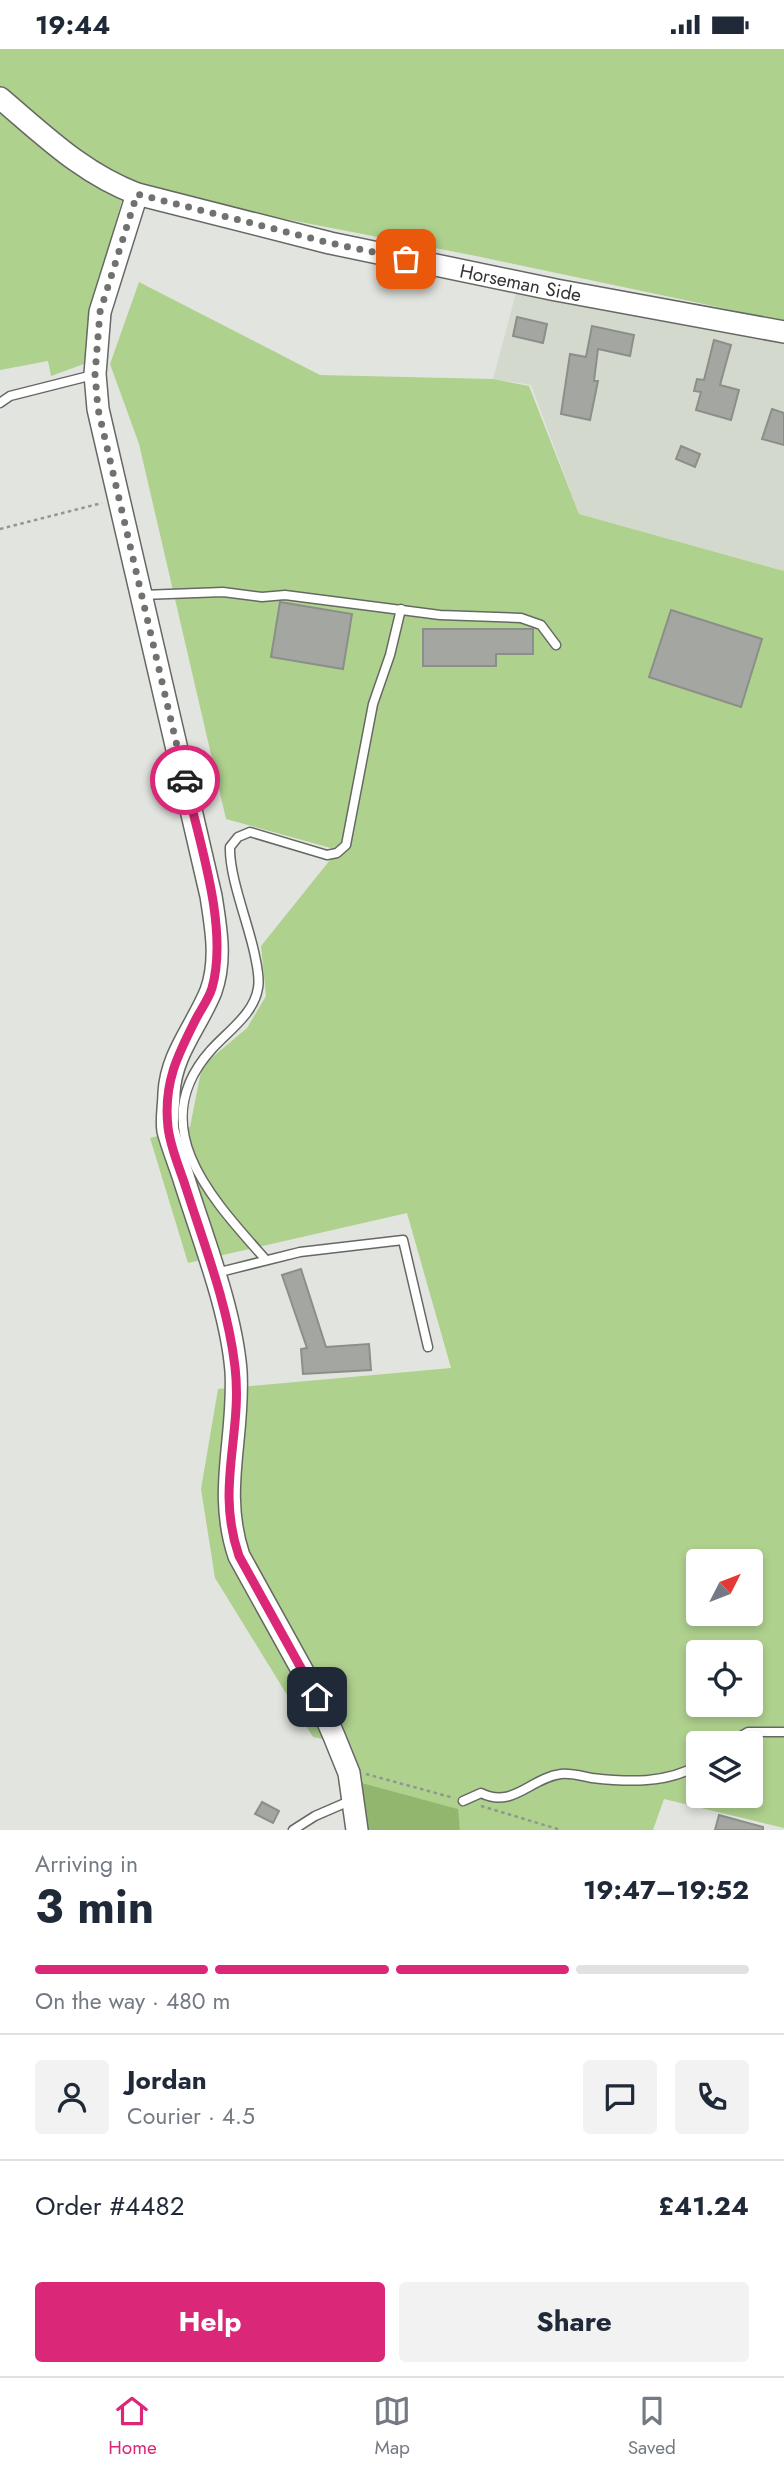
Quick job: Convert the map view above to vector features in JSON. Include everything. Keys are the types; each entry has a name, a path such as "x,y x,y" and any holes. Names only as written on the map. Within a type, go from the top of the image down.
{"street":[{"name":"Horseman Side","path":"0,98 82,167 137,194 330,243 556,291 784,332"},
{"path":"137,194 100,312 95,374 98,409 211,896 218,944 211,991 170,1076 168,1128 230,1331 236,1369 237,1397 228,1481 232,1536 239,1556 317,1697 334,1735 349,1773 357,1830"}],"lane":[{"path":"0,403 10,396 95,374"},
{"path":"142,595 285,595 440,615 510,617 541,625 556,645"},
{"path":"266,1260 219,1206 204,1184 187,1145 182,1116 182,1103 191,1076 247,1013 258,989 256,960 230,847 238,837 250,832 327,855 337,853 346,845 373,704 390,655 401,609"},
{"path":"213,1274 300,1252 403,1240 428,1347"},
{"path":"763,1732 784,1732"},
{"path":"463,1801 481,1793 492,1799 503,1799 547,1777 560,1774 575,1773 589,1777 646,1781 686,1770"},
{"path":"293,1830 315,1816 352,1803"}],"path":[{"path":"0,529 119,498"}],"shaded area":[{"path":"517,289 784,330 784,571 579,514 531,385 493,379"}],"green space":[{"path":"0,49 784,49 784,321 476,256 135,190 0,93"},
{"path":"0,107 124,192 94,302 84,364 51,376 48,361 0,370"},
{"path":"139,282 320,375 493,379 529,386 579,514 784,571 784,1828 701,1808 763,1808 763,1731 686,1731 686,1804 664,1799 653,1830 460,1830 457,1809 355,1781 349,1744 313,1737 215,1578 201,1489 218,1389 451,1368 407,1213 188,1263 150,1138 190,1127 202,1066 247,1028 266,996 261,946 338,850 226,819 139,444 110,364"},
{"path":"355,1781 458,1809 460,1830 364,1830"}],"building":[{"path":"517,317 547,324 543,343 513,336"},
{"path":"592,326 634,335 630,356 598,349 594,381 598,381 590,420 561,414 570,354 586,357"},
{"path":"714,340 731,345 720,385 739,390 731,420 696,410 701,392 694,391 697,379 704,380"},
{"path":"772,409 784,413 784,445 762,439"},
{"path":"681,446 700,454 695,467 676,459"},
{"path":"280,602 352,614 343,669 271,657"},
{"path":"671,610 762,639 741,707 649,677"},
{"path":"423,629 533,629 533,654 496,654 496,666 423,666"},
{"path":"301,1269 326,1347 369,1344 371,1370 303,1374 301,1349 307,1348 282,1275"},
{"path":"262,1802 279,1811 273,1823 255,1814"},
{"path":"719,1815 763,1827 763,1830 715,1830"}],"way so far":[{"path":"185,780 98,409 95,374 100,312 137,194 330,243 406,259"}],"route":[{"path":"185,780 211,896 218,944 211,991 170,1076 168,1128 230,1331 236,1369 237,1397 228,1481 232,1536 239,1556 317,1697"}]}
